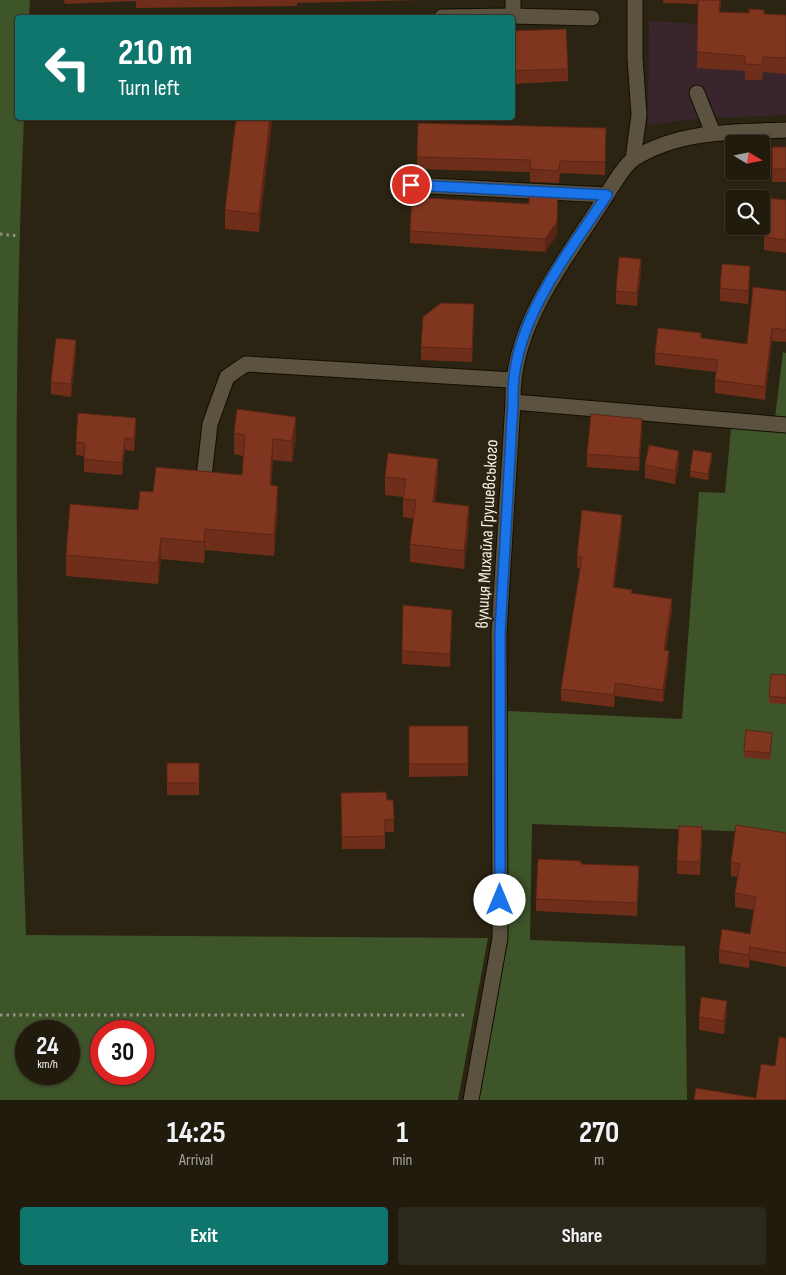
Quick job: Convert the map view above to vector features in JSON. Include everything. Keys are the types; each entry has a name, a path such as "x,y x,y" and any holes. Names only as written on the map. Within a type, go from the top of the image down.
{"street":[{"path":"513,0 513,15"},
{"path":"633,159 639,115 635,58 635,0"},
{"path":"515,16 592,18"},
{"path":"697,93 713,133"},
{"name":"вулиця Михайла Грушевського","path":"471,1100 500,938 500,632 513,402 512,380 522,340 538,304 607,195 633,159 662,145 713,133 786,130"},
{"path":"411,185 607,195"},
{"path":"204,477 210,424 227,377 246,364 512,380"},
{"path":"513,402 786,425"}],"path":[{"path":"0,234 19,236"},
{"path":"0,1015 486,1015"}],"shaded area":[{"path":"649,21 786,29 786,115 696,119 648,125"}],"green space":[{"path":"0,0 30,0 29,15 15,15 15,120 24,120 18,322 17,526 20,731 26,935 488,938 458,1100 0,1100"},
{"path":"783,352 786,353 786,419 775,418"},
{"path":"731,428 786,432 786,833 532,824 530,940 685,946 687,1100 479,1100 507,945 506,711 682,719 699,492 725,493"}],"building":[{"path":"698,0 720,0 719,12 749,13 749,9 764,10 764,14 786,15 786,58 763,57 762,65 745,64 745,56 697,52"},
{"path":"566,29 568,69 515,71 515,31"},
{"path":"236,120 270,120 259,214 225,210"},
{"path":"418,123 606,128 605,162 560,161 559,171 530,169 531,160 417,157"},
{"path":"772,147 786,147 786,169 772,169"},
{"path":"529,188 558,189 557,222 545,239 410,231 412,197 529,204"},
{"path":"770,198 786,200 786,240 764,237 764,235 770,235"},
{"path":"619,257 641,259 637,293 616,291"},
{"path":"722,264 750,266 748,291 720,288"},
{"path":"753,287 786,291 786,330 772,328 765,387 715,380 718,360 655,353 658,328 701,333 701,338 747,344"},
{"path":"441,303 474,304 472,349 421,347 423,317"},
{"path":"56,338 76,340 71,384 51,382"},
{"path":"237,409 296,417 292,441 273,439 270,485 278,486 274,535 205,529 204,542 161,538 158,563 66,555 70,504 138,510 140,491 153,492 156,467 242,475 245,435 234,433"},
{"path":"78,413 136,418 134,439 125,438 122,463 84,459 85,443 76,442"},
{"path":"591,414 642,419 639,458 587,454"},
{"path":"649,445 679,451 675,471 645,465"},
{"path":"693,450 712,453 708,474 690,471"},
{"path":"388,453 438,459 433,502 469,506 464,551 410,544 416,500 403,499 406,479 385,477"},
{"path":"582,510 622,515 613,587 632,590 631,593 672,599 664,650 669,651 663,690 615,683 614,695 561,689 582,557 577,556"},
{"path":"403,605 452,610 450,654 402,651"},
{"path":"771,674 786,675 786,698 769,696"},
{"path":"409,726 468,726 468,764 409,764"},
{"path":"746,730 772,733 770,753 744,751"},
{"path":"167,763 199,763 199,783 167,783"},
{"path":"386,792 387,800 393,800 394,819 385,820 385,836 342,837 341,793"},
{"path":"736,825 786,833 786,953 750,947 749,955 719,950 722,929 750,934 756,897 735,893 740,864 731,862"},
{"path":"679,826 702,827 700,862 677,861"},
{"path":"538,859 581,861 581,864 639,866 637,903 536,899"},
{"path":"701,997 727,1001 724,1021 699,1017"},
{"path":"779,1037 786,1038 786,1100 694,1100 696,1088 756,1098 761,1064 775,1066"}],"route":[{"path":"411,185 607,195 538,304 522,340 512,380 513,402 500,632 500,900"}]}
